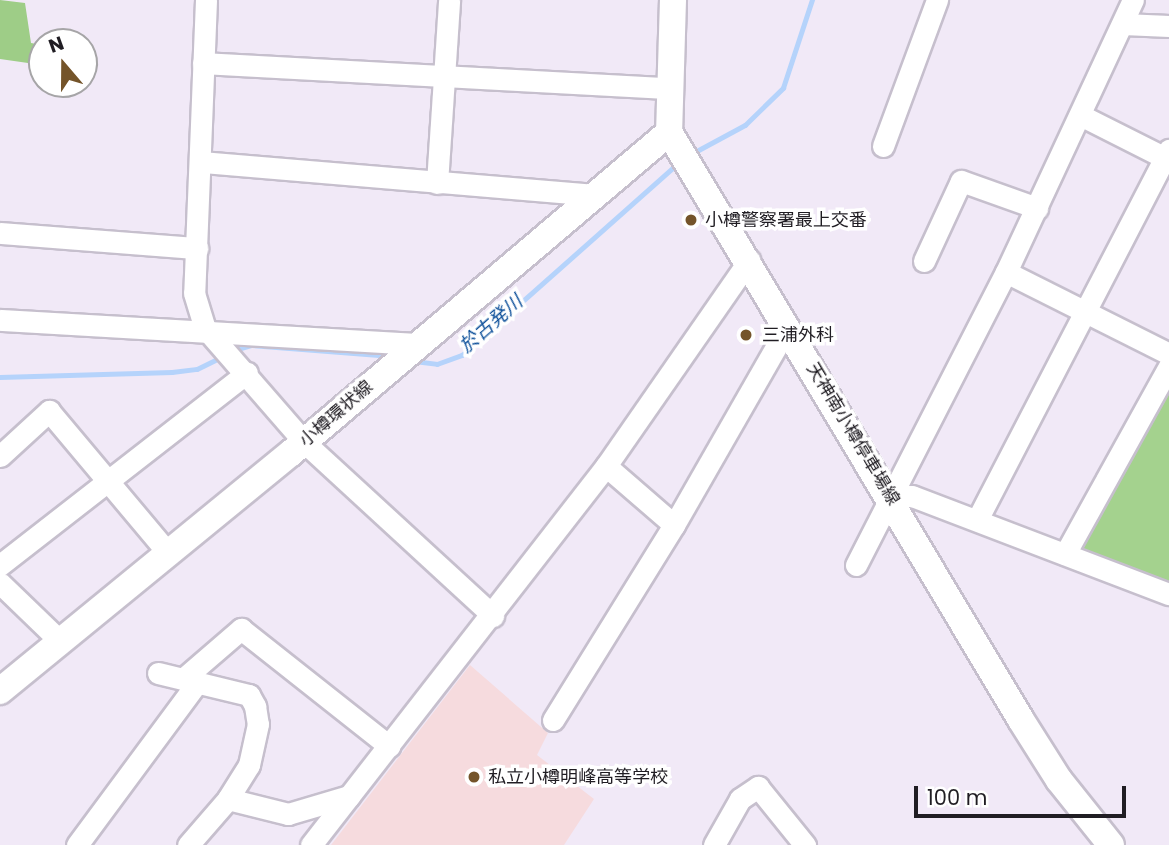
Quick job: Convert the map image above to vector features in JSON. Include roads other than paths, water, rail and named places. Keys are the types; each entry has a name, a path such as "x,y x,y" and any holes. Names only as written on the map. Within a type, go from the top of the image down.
{"main road":[{"path":"673,0 670,88 674,139"},
{"name":"天神南小樽停車場線","path":"674,139 1059,780 1111,845"},
{"name":"小樽環状線","path":"0,691 304,442 597,195 674,139"}],"street":[{"path":"206,0 202,162 194,293 211,334 304,442 493,616"},
{"path":"437,183 449,0"},
{"path":"883,146 937,0"},
{"path":"856,565 1006,272 1082,116 1133,0"},
{"path":"1123,24 1169,26"},
{"path":"203,64 670,88"},
{"path":"977,520 1083,312 1168,156 1082,116"},
{"path":"202,162 597,195"},
{"path":"924,261 961,181 1037,208"},
{"path":"0,233 197,248"},
{"path":"311,845 493,616 606,466 749,260"},
{"path":"1006,272 1169,354"},
{"path":"0,320 211,334 407,354"},
{"path":"553,720 674,525 788,326"},
{"path":"1065,554 1169,366"},
{"path":"0,565 247,373"},
{"path":"0,456 49,411 168,554"},
{"path":"606,466 674,525"},
{"path":"890,495 912,496 1169,594"},
{"path":"0,583 61,642"},
{"path":"77,845 190,681 241,629 389,746"},
{"path":"158,673 249,695 255,706 258,724 249,765 228,799 188,845"},
{"path":"714,845 740,799 758,787 805,845"},
{"path":"228,799 288,814 349,796"}],"waterway":[{"name":"於古発川","path":"693,153 745,125 783,88 812,0"},
{"name":"於古発川","path":"414,361 437,364 462,355 677,164"},
{"name":"於古発川","path":"234,350 252,345 392,356"},
{"name":"於古発川","path":"0,377 172,372 197,369 220,358"}],"place":[{"name":"小樽警察署最上交番","path":"691,220"},
{"name":"三浦外科","path":"746,335"},
{"name":"私立小樽明峰高等学校","path":"474,777"}]}
